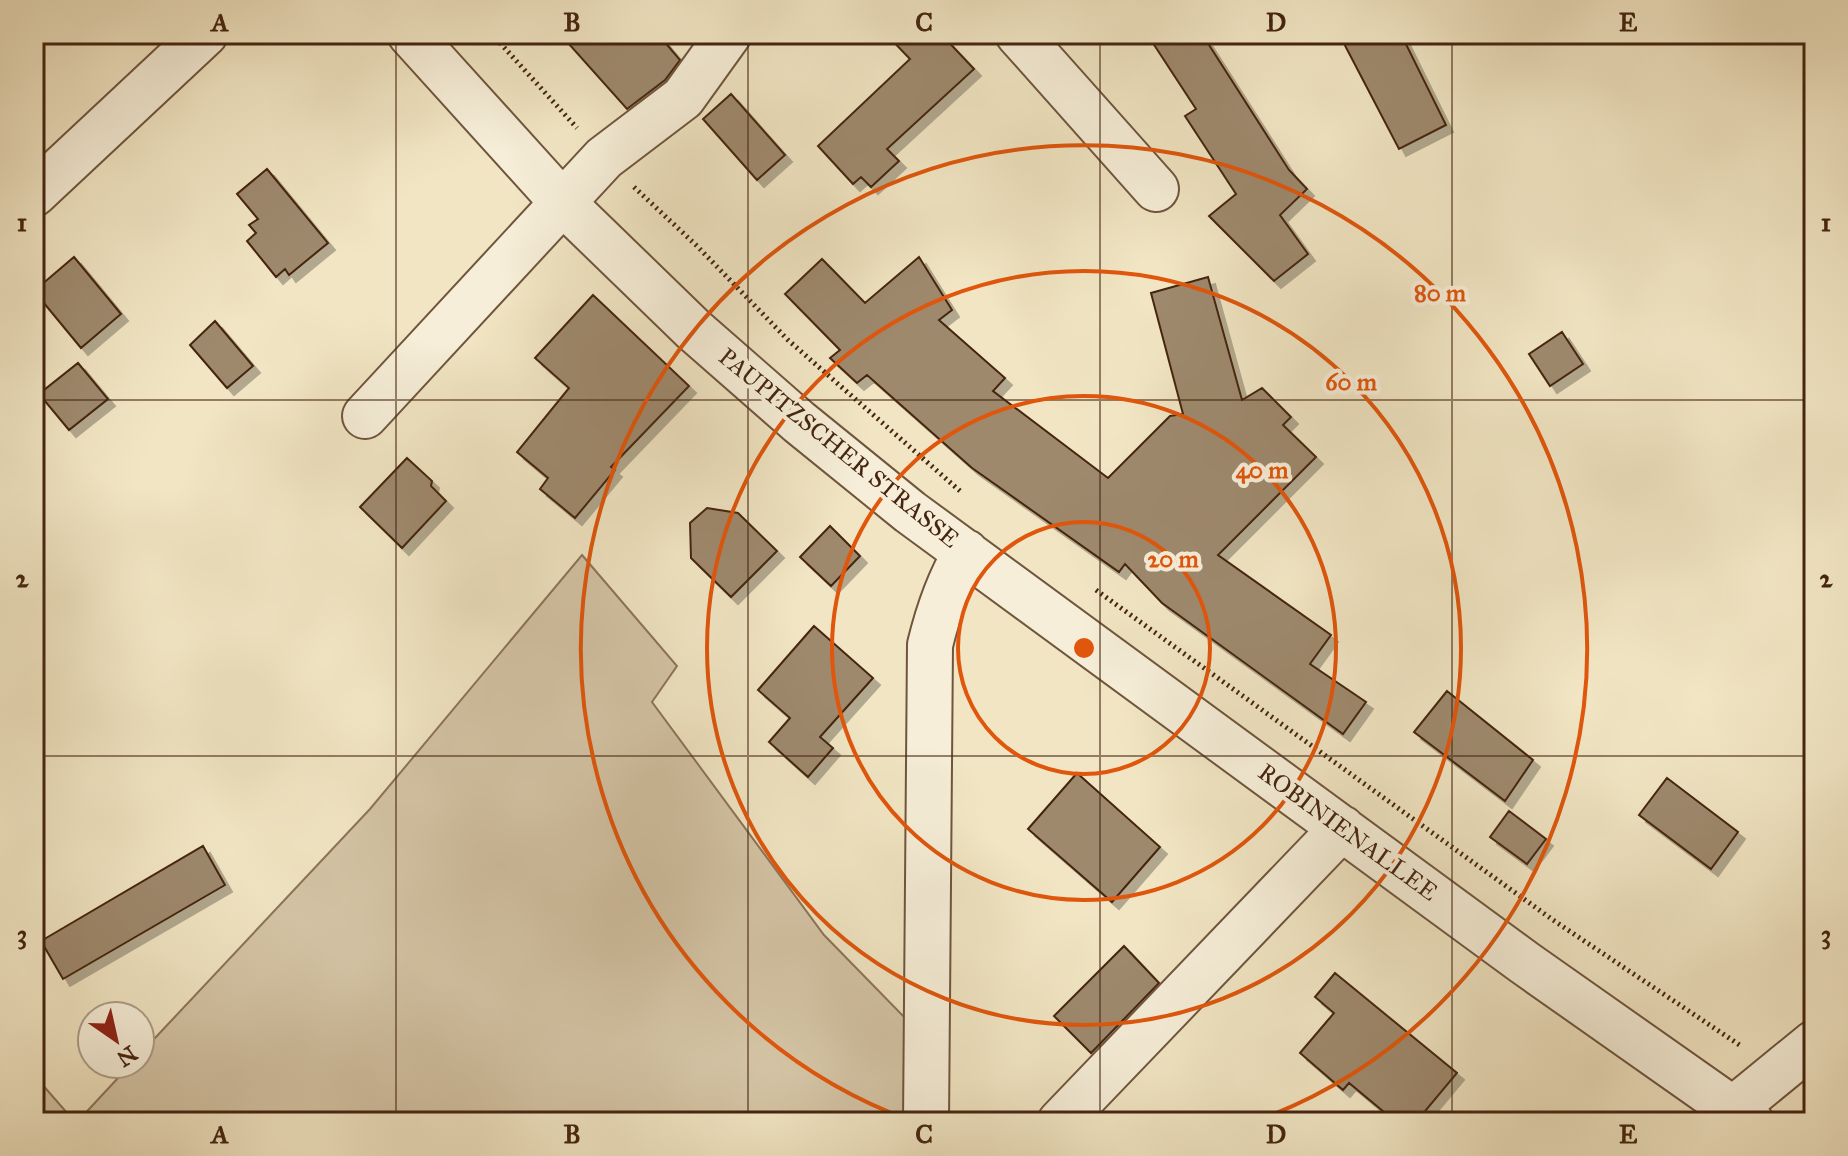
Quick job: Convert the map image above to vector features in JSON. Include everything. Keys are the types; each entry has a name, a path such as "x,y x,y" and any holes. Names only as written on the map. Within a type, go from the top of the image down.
{"street":[{"path":"34,194 205,34"},
{"name":"PAUPITZSCHER STRASSE","path":"410,34 562,202 694,330 799,422 910,512 966,552 953,573 939,607 930,645 926,1122"},
{"path":"365,416 604,158 683,98 729,34"},
{"path":"1018,34 1156,189"},
{"name":"ROBINIENALLEE","path":"966,552 1741,1116 1780,1071 1814,1043"},
{"path":"1060,1122 1342,828"}],"path":[{"path":"492,34 604,158 697,246 788,340 961,491"},
{"path":"1091,587 1553,920 1780,1071"},
{"path":"34,1108 43,1122"}],"shaded area":[{"path":"582,555 677,666 652,702 824,935 908,1021 909,1122 77,1122 116,1080 156,1080 156,1037 370,809"},
{"path":"34,1075 75,1122 34,1122"}],"building":[{"path":"560,34 658,34 680,60 665,80 627,109"},
{"path":"886,34 941,34 974,69 887,149 899,161 871,187 861,177 853,184 818,146 910,59"},
{"path":"1147,34 1202,34 1289,170 1307,189 1280,215 1308,254 1274,281 1209,216 1236,194 1185,116 1196,109"},
{"path":"1339,34 1401,34 1446,125 1399,149"},
{"path":"731,94 785,155 757,180 703,119"},
{"path":"267,169 328,243 289,275 285,269 276,277 247,241 256,233 249,225 258,219 237,194"},
{"path":"74,257 121,314 81,348 34,291"},
{"path":"919,257 952,310 939,320 1005,378 993,391 1108,478 1170,416 1183,414 1151,293 1208,277 1242,400 1262,388 1291,417 1283,425 1316,457 1218,555 1331,635 1310,664 1366,702 1343,734 1162,603 1125,564 1119,572 972,468 867,375 857,383 830,358 840,350 785,294 822,259 865,303"},
{"path":"593,295 689,386 611,467 615,470 575,518 540,489 548,478 517,452 569,388 535,358"},
{"path":"215,321 253,366 227,388 190,345"},
{"path":"1562,332 1583,364 1550,386 1529,354"},
{"path":"78,363 108,399 69,430 39,394"},
{"path":"407,458 432,481 431,486 446,501 402,548 360,507"},
{"path":"707,508 738,513 777,551 731,597 691,558 690,523"},
{"path":"830,526 860,556 831,586 800,557"},
{"path":"814,626 873,678 820,737 833,748 808,777 769,742 790,718 758,690"},
{"path":"1447,691 1533,760 1505,801 1414,732"},
{"path":"1077,773 1160,847 1112,902 1028,829"},
{"path":"1667,778 1738,832 1711,869 1639,815"},
{"path":"1509,811 1546,839 1527,864 1490,837"},
{"path":"203,846 225,885 63,979 41,941"},
{"path":"1124,946 1159,983 1091,1053 1054,1016"},
{"path":"1335,973 1457,1073 1416,1122 1396,1122 1349,1083 1343,1090 1300,1053 1334,1013 1315,997"}]}
